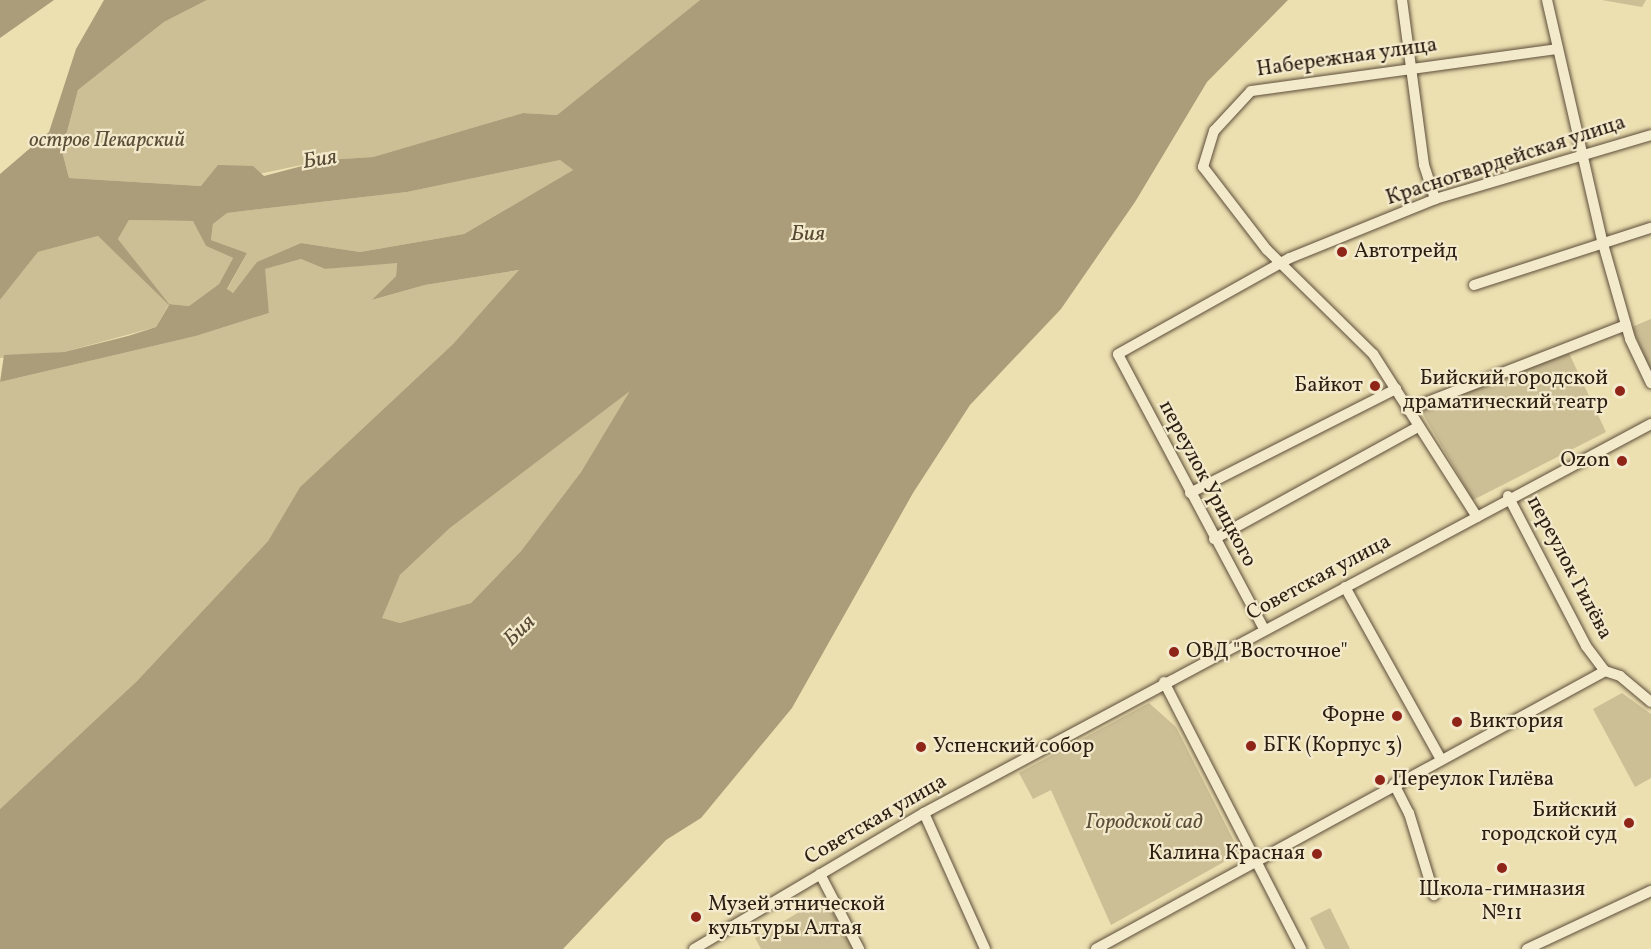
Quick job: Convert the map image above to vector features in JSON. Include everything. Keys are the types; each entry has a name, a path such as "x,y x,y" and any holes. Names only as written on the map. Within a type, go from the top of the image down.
{"street":[{"path":"1402,0 1408,67 1435,199"},
{"path":"1547,0 1603,244 1626,325 1651,383"},
{"name":"Набережная улица","path":"1282,262 1204,173 1214,130 1251,91 1408,67 1557,49"},
{"name":"Красногвардейская улица","path":"1117,356 1282,262 1435,199 1584,157 1651,135"},
{"path":"1474,285 1651,228"},
{"path":"1282,262 1359,336 1396,389 1407,410 1477,517"},
{"path":"1407,410 1626,325"},
{"name":"переулок Урицкого","path":"1117,356 1264,629"},
{"path":"1190,493 1396,389"},
{"name":"Советская улица","path":"694,949 924,813 1164,682 1477,517 1508,496 1651,424"},
{"path":"1214,539 1418,427"},
{"name":"переулок Гилёва","path":"1508,496 1586,646 1605,671 1620,676 1651,702"},
{"path":"1345,587 1440,758"},
{"path":"1096,949 1440,758 1605,671"},
{"path":"1164,682 1300,949"},
{"path":"1394,784 1409,813 1434,895"},
{"path":"924,813 986,949"},
{"path":"820,874 859,949"},
{"path":"1527,949 1651,891"}],"green space":[{"name":"остров Пекарский","path":"207,0 700,0 557,115 523,113 373,157 325,160 202,186 69,178 62,151 78,90 164,22"},
{"path":"1602,0 1646,0 1642,7"},
{"path":"560,160 573,170 464,234 360,252 301,243 258,262 233,293 227,290 247,253 211,240 213,224 226,213 407,192"},
{"path":"129,220 194,221 206,246 233,258 219,284 189,306 169,304 156,327 64,352 0,358 0,300 38,252 98,236 165,300 118,239"},
{"path":"301,259 325,269 397,262 396,276 373,300 425,285 520,270 453,344 300,487 268,541 137,681 0,809 0,382 196,336 269,313 264,269"},
{"path":"1651,319 1651,371 1632,327"},
{"path":"1567,349 1606,432 1473,500 1420,409"},
{"path":"632,389 581,472 521,551 471,603 400,623 381,618 400,575 450,528"},
{"path":"1622,693 1651,714 1651,778 1635,787 1593,709"},
{"name":"Городской сад","path":"1149,703 1176,727 1240,853 1111,925 1051,790 1033,799 1019,773"},
{"path":"818,901 830,907 853,949 761,949 755,938"},
{"path":"1330,908 1350,949 1325,949 1310,918"}],"water":[{"path":"0,0 54,0 0,38"},
{"name":"Бия","path":"104,0 207,0 164,22 78,90 62,151 69,178 201,186 218,165 253,166 264,176 325,160 373,157 523,113 557,115 700,0 1288,0 1207,82 1135,202 1061,309 970,405 913,493 792,708 701,818 666,840 563,949 0,949 0,809 137,681 268,541 300,487 453,344 519,270 425,285 372,300 396,276 397,263 325,269 301,259 265,269 269,313 196,336 0,382 4,355 64,352 128,336 156,327 169,305 98,236 38,252 0,300 0,174 49,132 76,49","holes":["560,160 573,170 464,234 360,252 301,243 257,262 233,293 227,289 247,253 211,240 213,224 227,213 407,192","129,220 193,221 206,246 233,258 219,284 189,306 169,304 118,239","630,391 581,472 521,551 471,603 400,623 382,618 400,575 450,528"]}],"place":[{"name":"Автотрейд","path":"1342,252"},
{"name":"Байкот","path":"1375,386"},
{"name":"Бийский городской драматический театр","path":"1620,391"},
{"name":"Ozon","path":"1622,461"},
{"name":"ОВД \"Восточное\"","path":"1174,652"},
{"name":"Форне","path":"1397,716"},
{"name":"Виктория","path":"1457,722"},
{"name":"БГК (Корпус 3)","path":"1251,746"},
{"name":"Успенский собор","path":"921,747"},
{"name":"Переулок Гилёва","path":"1380,780"},
{"name":"Бийский городской суд","path":"1629,823"},
{"name":"Калина Красная","path":"1317,854"},
{"name":"Школа-гимназия №11","path":"1502,868"},
{"name":"Музей этнической культуры Алтая","path":"696,917"}]}
